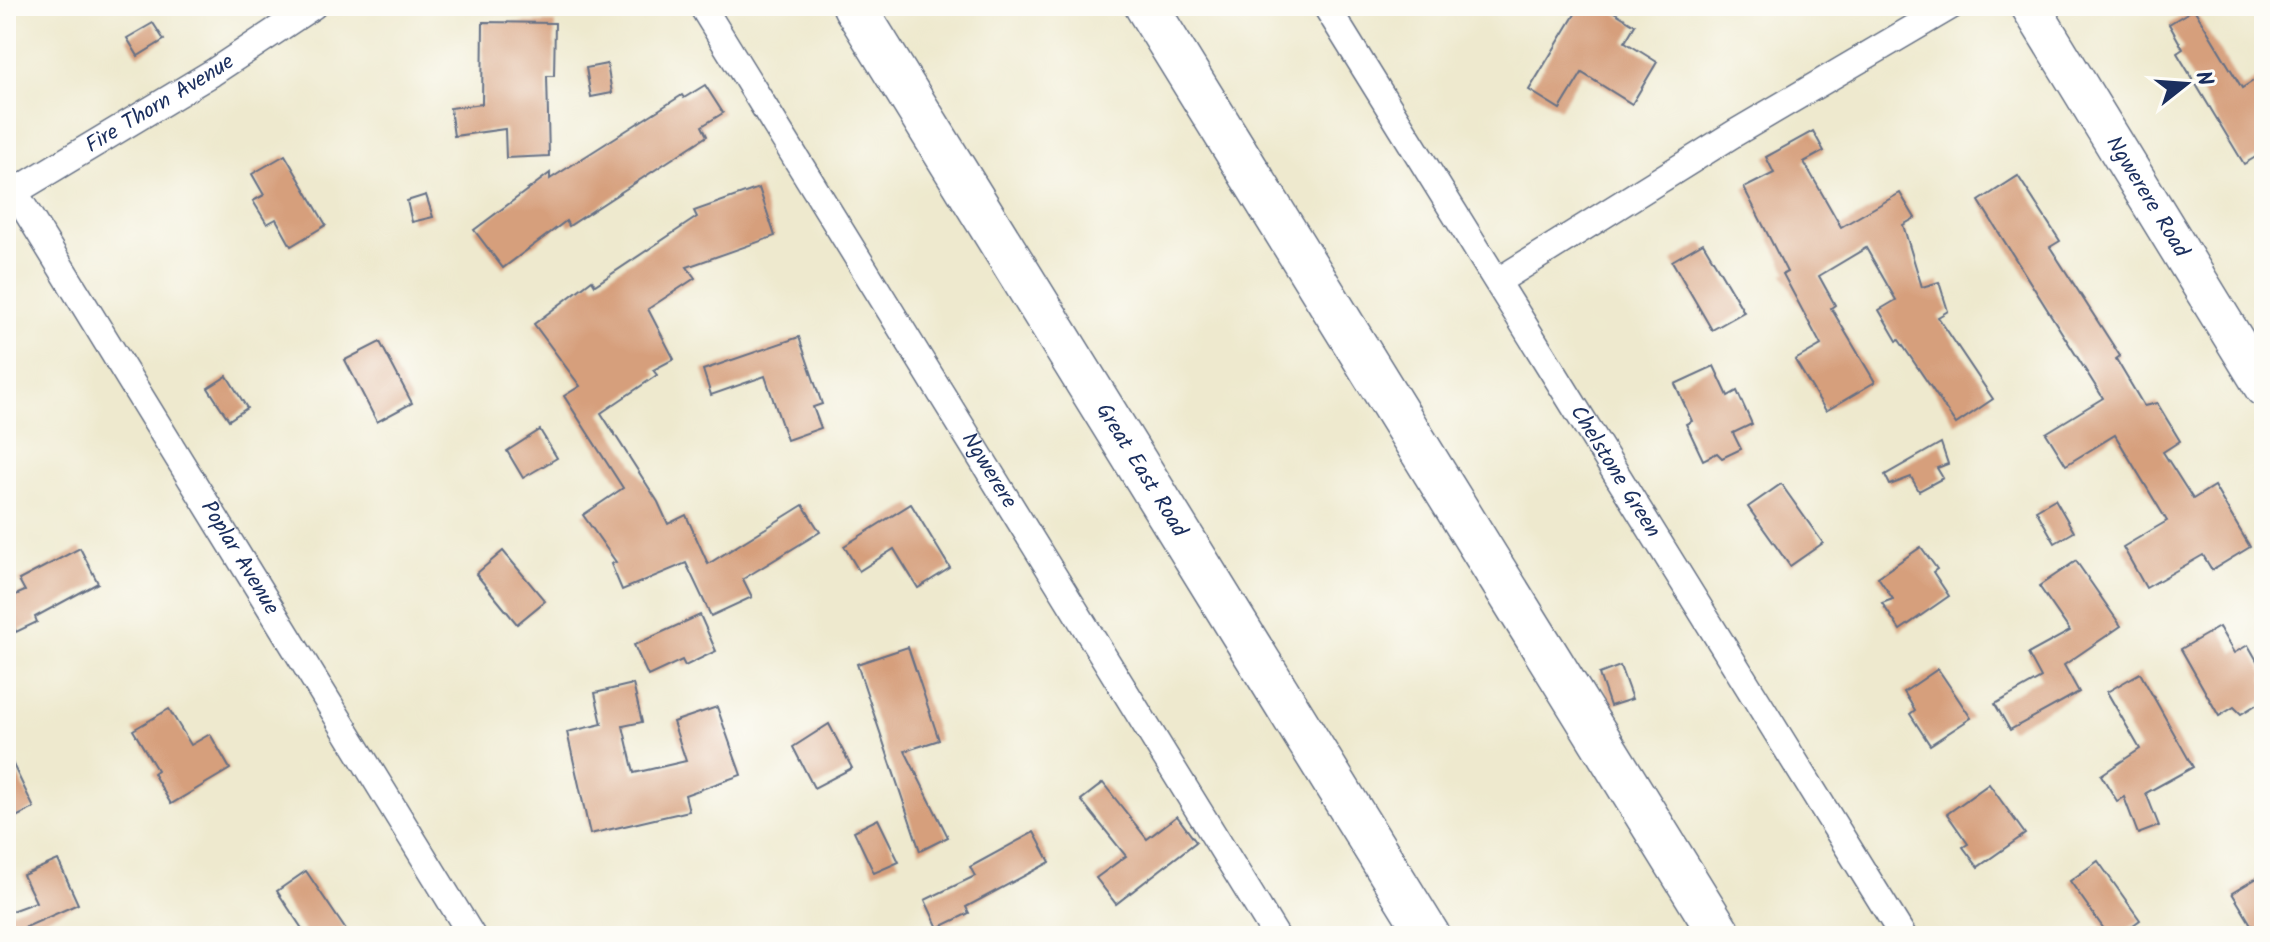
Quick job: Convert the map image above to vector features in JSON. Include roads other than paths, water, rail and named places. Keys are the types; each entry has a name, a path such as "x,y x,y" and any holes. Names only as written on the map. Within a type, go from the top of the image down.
{"main road":[{"name":"Great East Road","path":"854,6 1429,936"},
{"path":"1146,6 1721,936"}],"street":[{"name":"Fire Thorn Avenue","path":"9,189 212,73 313,6"},
{"name":"Ngwerere","path":"702,6 1276,936"},
{"name":"Chelstone Green","path":"1326,6 1903,936"},
{"path":"1498,281 1735,133 1951,6"},
{"name":"Ngwerere Road","path":"2030,6 2264,388"},
{"name":"Poplar Avenue","path":"9,189 472,936"}]}
